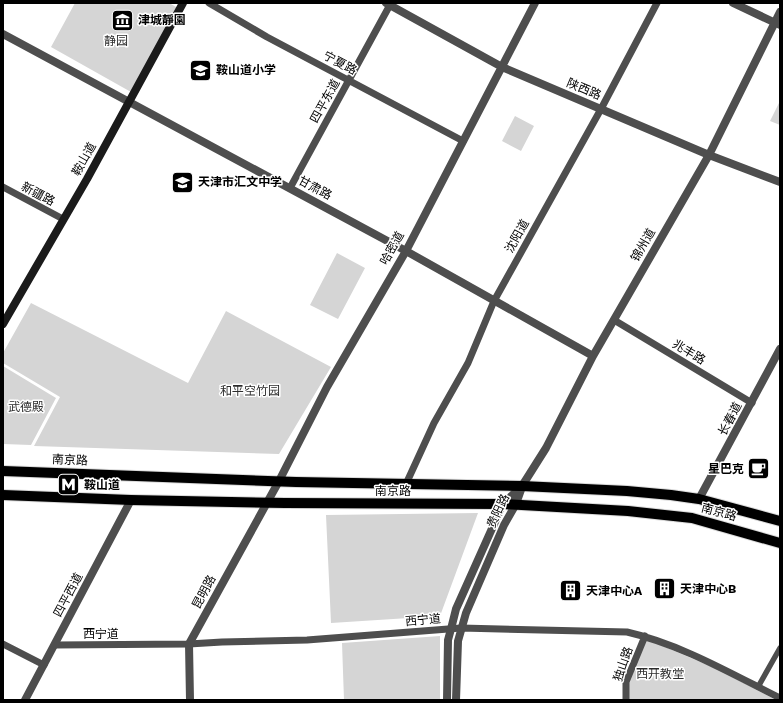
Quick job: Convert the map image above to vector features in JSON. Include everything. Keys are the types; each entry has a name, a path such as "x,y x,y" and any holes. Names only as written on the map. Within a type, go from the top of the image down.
{"main road":[{"name":"鞍山道","path":"3,324 130,101 183,3"},
{"name":"南京路","path":"3,471 278,481 522,486 627,491 671,495 700,500 780,521"},
{"name":"南京路","path":"3,495 266,503 516,504 628,510 692,518 780,543"}],"street":[{"name":"宁夏路","path":"209,3 267,37 463,141"},
{"name":"哈密道","path":"266,503 327,387 406,250 535,3"},
{"name":"沈阳道","path":"406,484 434,423 468,363 494,301 601,109 657,3"},
{"path":"733,3 777,24"},
{"name":"四平东道","path":"290,188 389,4"},
{"name":"陕西路","path":"389,4 502,66 601,109 780,182"},
{"name":"锦州道","path":"522,486 546,448 593,356 709,154 777,24 780,12"},
{"name":"甘肃路","path":"3,34 406,250 593,356"},
{"name":"新疆路","path":"3,187 63,220"},
{"name":"兆丰路","path":"614,320 752,403"},
{"name":"长春道","path":"700,500 780,348"},
{"name":"贵阳路","path":"447,700 448,640 456,609 503,504 522,486"},
{"name":"贵阳路","path":"456,700 456,652 461,628 504,525 516,504 522,486"},
{"name":"四平西道","path":"25,700 131,500"},
{"name":"昆明路","path":"190,700 189,644 266,503"},
{"name":"西宁道","path":"55,645 189,644 307,640 461,628 627,632 645,636 718,666 780,698"},
{"name":"独山路","path":"626,700 626,682 645,636"},
{"path":"3,644 44,666"},
{"path":"758,687 780,648"}],"green space":[{"name":"静园","path":"75,3 169,3 178,8 131,92 51,47"},
{"path":"780,101 780,125 770,121"},
{"path":"515,116 534,126 521,151 502,141"},
{"path":"337,253 365,268 338,319 310,305"},
{"name":"和平空竹园","path":"31,303 188,383 226,311 331,367 279,454 34,446 60,397 3,363 3,353"},
{"name":"武德殿","path":"3,366 56,398 31,445 3,444"},
{"path":"478,513 440,616 331,623 326,515"},
{"path":"440,636 440,700 344,700 342,643"},
{"name":"西开教堂","path":"646,639 717,669 776,700 628,700 628,682"}],"place":[{"name":"津城靜園","path":"122,20"},
{"name":"鞍山道小学","path":"201,70"},
{"name":"天津市汇文中学","path":"182,182"},
{"name":"星巴克","path":"759,469"},
{"name":"鞍山道","path":"68,485"},
{"name":"天津中心B","path":"664,589"},
{"name":"天津中心A","path":"571,591"}]}
